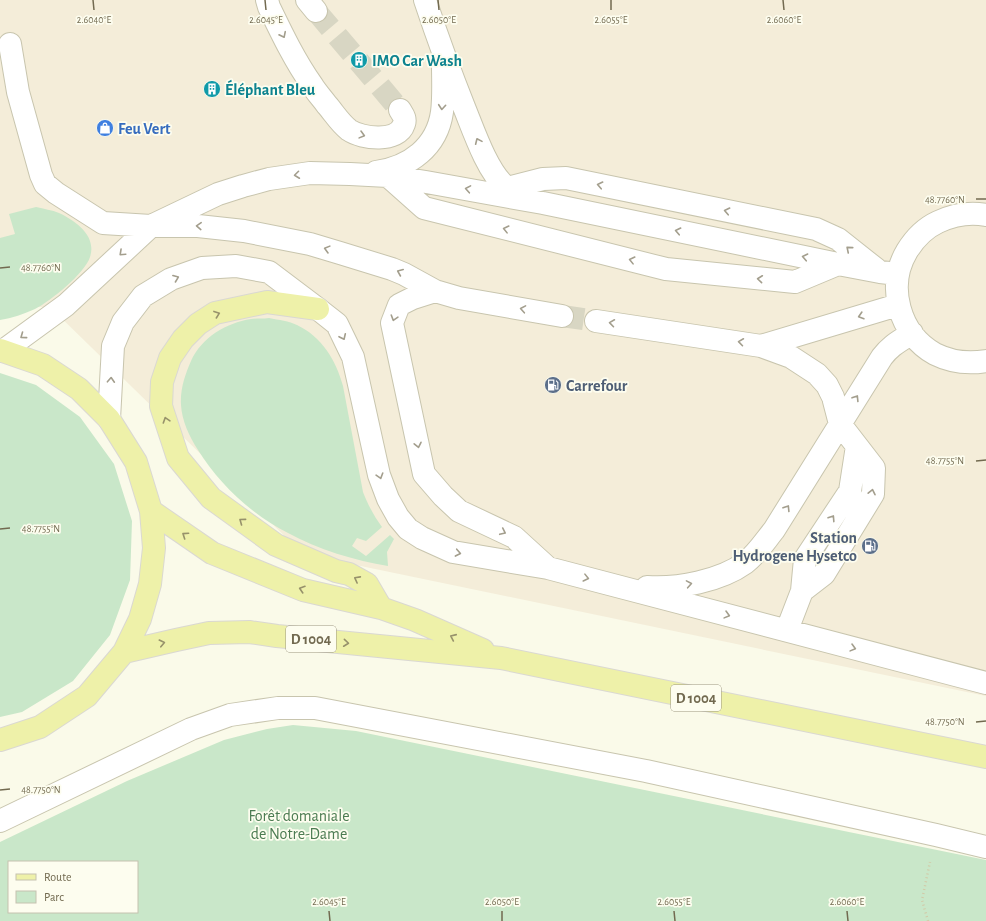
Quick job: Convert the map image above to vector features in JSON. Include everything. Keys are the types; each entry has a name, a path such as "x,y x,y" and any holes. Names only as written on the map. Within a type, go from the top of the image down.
{"main road":[{"path":"318,309 267,302 215,313 198,324 183,339 170,358 162,382 161,406 178,458 211,498 276,545 336,571 349,574 367,584 381,608"},
{"path":"0,740 40,727 87,696 124,652 140,619 150,584 154,548 151,512 136,462 109,419 79,389 49,369 1,350"},
{"name":"D 1004","path":"151,512 212,553 303,590 381,608 415,620 501,658"},
{"name":"D 1004","path":"124,652 209,633 249,632 501,658 986,757"}],"street":[{"path":"267,0 290,50 312,85 339,120 349,130 366,137 387,136 397,133 402,128 405,121 400,110"},
{"path":"425,0 479,145 491,168 500,181 498,191"},
{"path":"10,44 22,112 45,184 56,193 103,223 151,226 198,226 236,230 310,244 392,269 435,291 459,298 562,316"},
{"path":"323,174 365,173 387,170 401,165 422,152 435,136 441,120 444,54"},
{"path":"1,350 66,305 151,226 218,194 243,186 283,177 310,174 388,176 498,191 543,203 838,264 889,273"},
{"path":"388,176 424,208 666,269 795,282 838,264"},
{"path":"498,191 543,179 566,178 816,229 838,239 889,273 897,288 898,305 904,320 912,333 928,350 957,362 965,363 986,361"},
{"path":"889,273 902,262 910,247 920,234 931,226 950,217 967,214 986,216"},
{"path":"109,419 113,346 123,322 143,296 171,279 202,268 236,266 269,272 337,324 353,357 371,433 379,475 388,499 401,521 408,529 422,538 452,552 548,568 986,683"},
{"path":"435,291 413,298 399,305 392,323 424,474 443,496 459,511 514,537 548,568"},
{"path":"761,346 898,305"},
{"path":"596,321 761,346 791,357 823,379 831,391 840,424 874,468 873,494 824,574 802,591 787,630"},
{"path":"608,583 649,587 681,585 710,579 735,569 746,562 755,554 774,530 887,350 912,333"},
{"path":"0,821 191,729 230,715 278,708 315,708 646,771 986,847"}],"path":[{"path":"928,921 922,900 936,835"}],"shaded area":[{"path":"0,0 986,0 986,696 303,554 50,307 0,307"}],"green space":[{"path":"36,207 59,213 72,220 84,230 90,242 90,257 82,271 50,300 31,311 0,320 0,238 15,234 9,214"},
{"path":"269,318 291,322 306,330 321,343 332,358 343,386 363,492 371,510 382,527 366,541 357,538 352,546 366,556 390,535 394,539 387,552 388,566 350,558 311,544 299,539 261,517 226,487 207,463 189,434 184,423 181,393 183,382 196,352 208,338 224,328 242,321"},
{"path":"0,373 36,385 80,417 114,464 132,521 130,580 110,635 73,681 22,712 0,717"},
{"name":"Forêt domaniale de Notre-Dame","path":"293,725 356,731 986,860 986,921 0,921 0,842 127,781 224,740 267,729"}],"tunnel":[{"path":"316,11 400,110"},
{"path":"562,316 596,321"}],"place":[{"name":"IMO Car Wash","path":"359,60"},
{"name":"Éléphant Bleu","path":"212,89"},
{"name":"Feu Vert","path":"105,128"},
{"name":"Carrefour","path":"553,385"},
{"name":"Station Hydrogene Hysetco","path":"870,546"}]}
